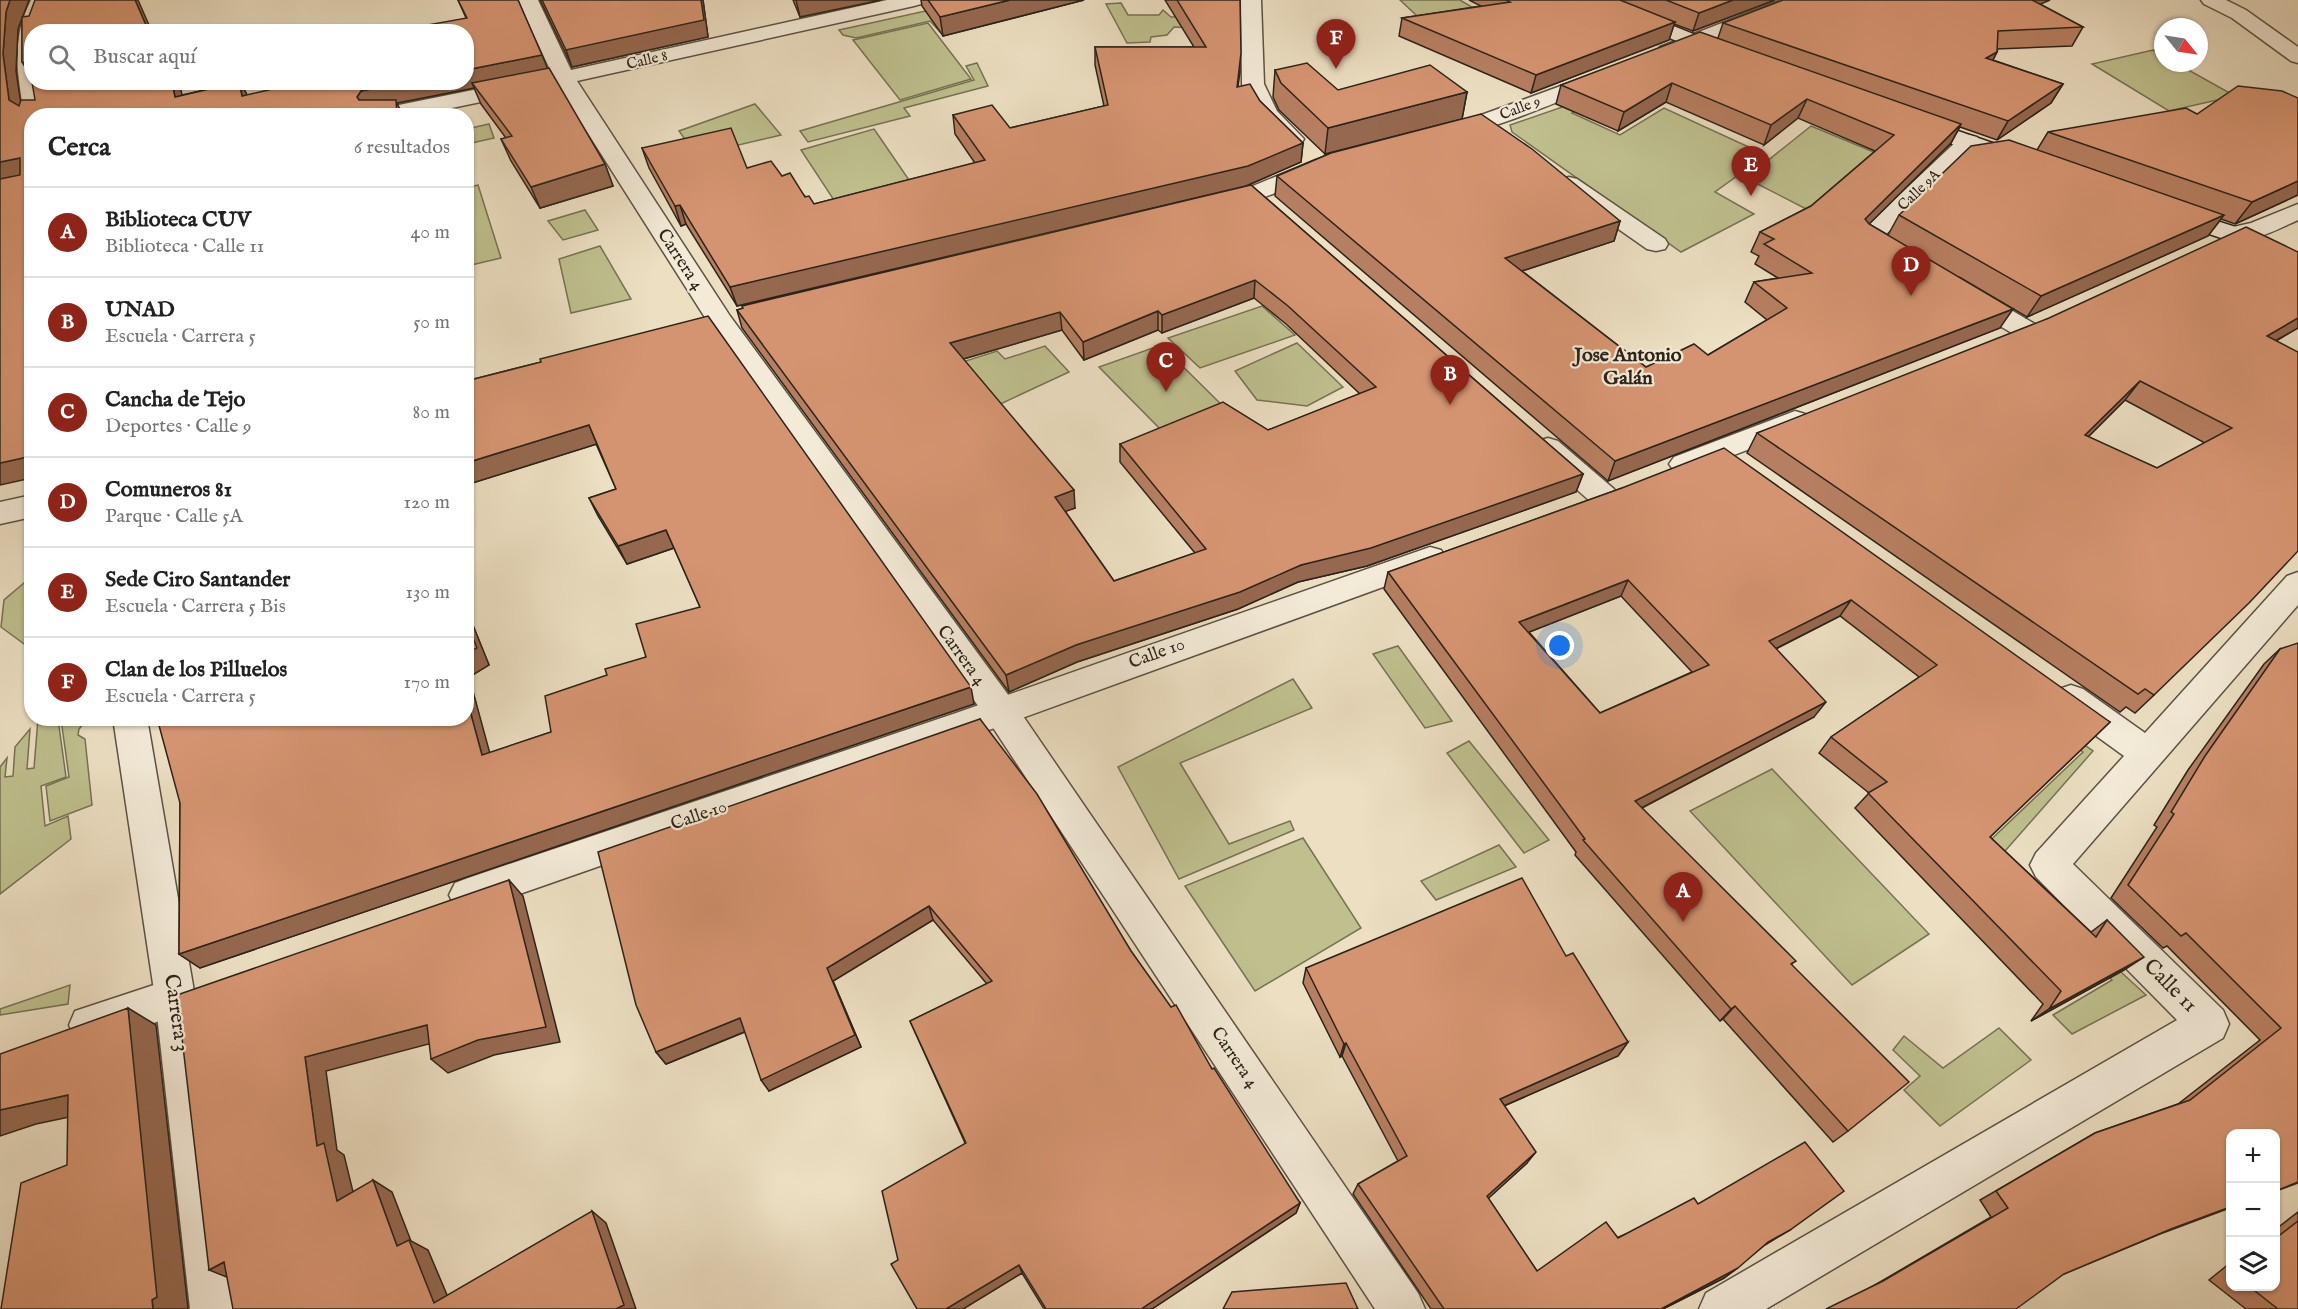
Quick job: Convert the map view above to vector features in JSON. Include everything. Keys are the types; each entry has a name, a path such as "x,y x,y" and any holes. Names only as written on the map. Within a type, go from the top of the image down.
{"street":[{"path":"30,24 41,0"},
{"name":"Carrera 4","path":"528,0 564,78 719,321 1000,710 1402,1309"},
{"name":"Calle 8","path":"418,108 914,0"},
{"path":"1189,209 1264,200 1329,162 1268,114 1253,84 1251,0"},
{"path":"1592,0 1740,59"},
{"path":"1648,58 1799,0"},
{"path":"2211,0 2239,14 2298,57"},
{"name":"Calle 9","path":"1426,137 1481,123 1615,72"},
{"path":"32,90 34,108"},
{"path":"1893,114 2035,165"},
{"path":"1481,123 1501,137"},
{"name":"Calle 9A","path":"1918,266 1869,237 1969,142"},
{"path":"1549,170 1656,244"},
{"path":"2148,205 2233,234 2298,266"},
{"path":"2203,248 2233,234 2258,229 2298,211"},
{"path":"1947,284 2037,325 1995,343"},
{"path":"1656,476 1819,412"},
{"path":"1532,434 1614,492 1570,508"},
{"path":"1719,450 1748,471"},
{"path":"0,513 24,508"},
{"name":"Calle 10","path":"434,907 1457,548"},
{"name":"Calle 11","path":"1722,1309 2209,1024 2049,865 2298,584"},
{"path":"2050,684 2147,753"},
{"name":"Carrera 3","path":"132,726 191,991 213,1309"},
{"path":"51,1038 191,991"}],"green space":[{"path":"1400,0 1460,0 1492,19 1430,28"},
{"path":"1121,3 1128,15 1159,15 1163,10 1171,17 1239,15 1238,30 1174,27 1167,35 1151,37 1150,42 1127,43 1106,4"},
{"path":"939,8 953,29 940,32 930,21 856,38 843,35 839,30"},
{"path":"928,23 971,79 900,100 853,40"},
{"path":"2153,50 2154,72 2192,72 2235,96 2169,111 2092,64"},
{"path":"977,63 988,86 904,108 910,116 808,142 800,131 974,80 966,66"},
{"path":"1597,95 1572,113 1620,135 1664,108 1766,155 1715,192 1754,214 1681,252 1512,132 1510,125"},
{"path":"755,104 781,135 696,155 679,131"},
{"path":"489,124 494,138 474,142 474,127"},
{"path":"1811,126 1881,155 1812,212 1746,178"},
{"path":"874,129 918,193 843,214 801,150"},
{"path":"478,185 501,258 474,264 474,186"},
{"path":"585,210 598,230 563,240 548,221"},
{"path":"600,246 631,299 571,313 559,259"},
{"path":"1262,306 1295,335 1200,368 1168,338"},
{"path":"1297,343 1343,387 1307,406 1257,400 1235,371"},
{"path":"1161,345 1233,416 1172,441 1099,367"},
{"path":"1045,346 1069,372 996,406 956,364 997,351 1005,359"},
{"path":"24,583 24,644 1,627 4,600"},
{"path":"1398,646 1452,721 1425,728 1373,654"},
{"path":"1293,679 1312,708 1180,763 1229,844 1290,821 1294,830 1179,879 1118,767"},
{"path":"1998,683 2093,751 1998,859 2146,995 2072,1034 2053,1015 2112,980 1979,851 2083,752 1994,685"},
{"path":"37,726 59,726 66,777 41,786 45,826 68,816 71,839 0,894 0,767 7,758 5,777 13,776 15,747 30,729 27,769 34,768"},
{"path":"62,726 82,726 78,735 85,739 92,805 50,821 46,786 69,777"},
{"path":"1469,741 1549,840 1524,853 1447,753"},
{"path":"1772,769 1929,934 1852,985 1690,811"},
{"path":"1303,838 1361,928 1255,991 1185,886"},
{"path":"1499,845 1516,867 1436,900 1421,881"},
{"path":"70,985 68,1004 0,1015 0,1009"},
{"path":"1999,1028 2031,1060 1940,1126 1904,1090 1920,1076 1893,1050 1904,1036 1943,1068"}],"building":[{"path":"0,0 10,0 6,12 3,54 9,100 19,106 21,100 35,100 33,90 174,90 175,97 205,90 241,90 242,96 269,90 366,90 361,91 357,97 359,100 396,100 396,108 24,108 24,458 0,463 0,179 20,175 20,158 0,162"},
{"path":"35,0 135,0 146,24 24,24 24,62 22,62 22,17 29,16"},
{"path":"458,0 518,0 542,55 474,68 474,24 433,24 467,18"},
{"path":"542,0 701,0 704,20 566,50"},
{"path":"928,0 1010,0 940,17"},
{"path":"1177,0 1240,0 1241,53 1237,87 1250,84 1260,101 1303,143 1248,166 730,287 680,205 675,206 642,148 731,128 747,168 771,161 782,176 790,173 805,197 809,196 814,204 985,160 953,115 992,105 1010,128 1108,105 1095,47 1206,47"},
{"path":"1506,0 1620,0 1675,22 1536,75 1402,18 1510,2"},
{"path":"1666,0 1733,0 1699,13"},
{"path":"1783,0 2032,0 2083,27 1998,31 1997,52 1986,58 2063,84 2008,121 1723,23"},
{"path":"1700,32 1961,124 1865,219 1869,224 2013,309 1615,461 1277,176 1331,153 1481,114 1532,149 1620,221 1505,258 1646,367 1694,344 1708,355 1787,308 1754,282 1812,273 1764,244 1774,239 1760,232 1811,206 1894,135 1807,99 1771,125 1672,83 1624,112 1561,85"},
{"path":"1307,63 1338,90 1430,65 1467,92 1328,128 1281,83 1275,70"},
{"path":"549,68 605,164 531,187 501,139 512,136 474,83"},
{"path":"2238,86 2282,91 2298,98 2298,181 2252,202 2048,132 2186,108 2197,114"},
{"path":"2009,140 2224,215 2041,296 1899,215 1971,146"},
{"path":"1251,185 1583,474 1371,548 1301,565 1240,592 1076,645 1006,675 737,310 743,308 742,306","holes":["1255,280 1288,306 1376,387 1268,430 1223,402 1120,444 1206,549 1114,581 1055,497 1074,490 950,343 1060,312 1083,342 1158,311 1162,315"]},
{"path":"2246,227 2298,252 2298,318 2267,336 2298,352 2298,551 2249,603 2154,695 2145,689 2138,694 1757,433 2049,318","holes":["2140,381 2232,428 2157,468 2085,435"]},
{"path":"708,316 971,687 179,954 180,803 159,726 474,726 482,755 551,732 545,696 607,675 605,669 646,657 636,624 700,607 666,530 618,546 589,498 616,489 589,425 474,461 474,379 541,362 540,359"},
{"path":"1724,448 2110,722 1990,837 2096,937 2107,920 2144,957 2049,1009 2061,991 1868,793 1887,782 1831,737 1937,665 1851,600 1769,641 1826,702 1635,801 1796,961 1791,964 1909,1082 1848,1131 1735,1006 1731,1009 1583,840 1585,839 1388,572 1622,488","holes":["1628,580 1709,665 1600,713 1519,622"]},
{"path":"2298,643 2298,1182 2280,1189 2280,1129 2226,1129 2226,1208 2064,1274 2016,1309 1826,1309 1883,1281 2008,1208 1996,1191 2095,1133 2190,1100 2281,1028 2186,933 2181,936 2128,885 2174,814 2171,812 2205,756 2280,649"},
{"path":"980,719 1037,794 1131,951 1171,1007 1176,1005 1212,1069 1214,1068 1300,1203 1141,1309 1046,1309 1019,1265 946,1309 917,1309 891,1264 898,1260 882,1191 966,1143 910,1021 992,981 929,906 827,968 855,1035 761,1080 740,1018 656,1052 636,1005 598,852"},
{"path":"1522,878 1566,956 1573,953 1628,1042 1500,1099 1536,1152 1487,1196 1537,1271 1606,1222 1618,1238 1694,1198 1698,1204 1805,1142 1844,1191 1790,1230 1768,1242 1738,1268 1661,1309 1444,1309 1358,1184 1407,1156 1346,1043 1344,1044 1306,968"},
{"path":"509,880 546,1027 478,1040 431,1059 427,1025 305,1057 317,1146 324,1143 337,1201 373,1180 397,1246 409,1240 434,1303 592,1211 624,1305 616,1309 233,1309 224,1262 209,1270 177,995"},
{"path":"128,1008 157,1297 152,1300 153,1309 1,1309 21,1183 67,1165 68,1095 0,1110 0,1054"},
{"path":"2298,1221 2298,1309 2278,1309 2255,1291 2280,1291 2280,1235"},
{"path":"1346,1283 1358,1309 1223,1309 1232,1292"}],"place":[{"name":"Clan de los Pilluelos","path":"1336,69"},
{"name":"Sede Ciro Santander","path":"1751,196"},
{"name":"Comuneros 81","path":"1911,296"},
{"name":"Cancha de Tejo","path":"1166,392"},
{"name":"UNAD","path":"1450,405"},
{"name":"Biblioteca CUV","path":"1683,922"}],"district":[{"name":"Jose Antonio Galán","path":"1628,366"}]}
